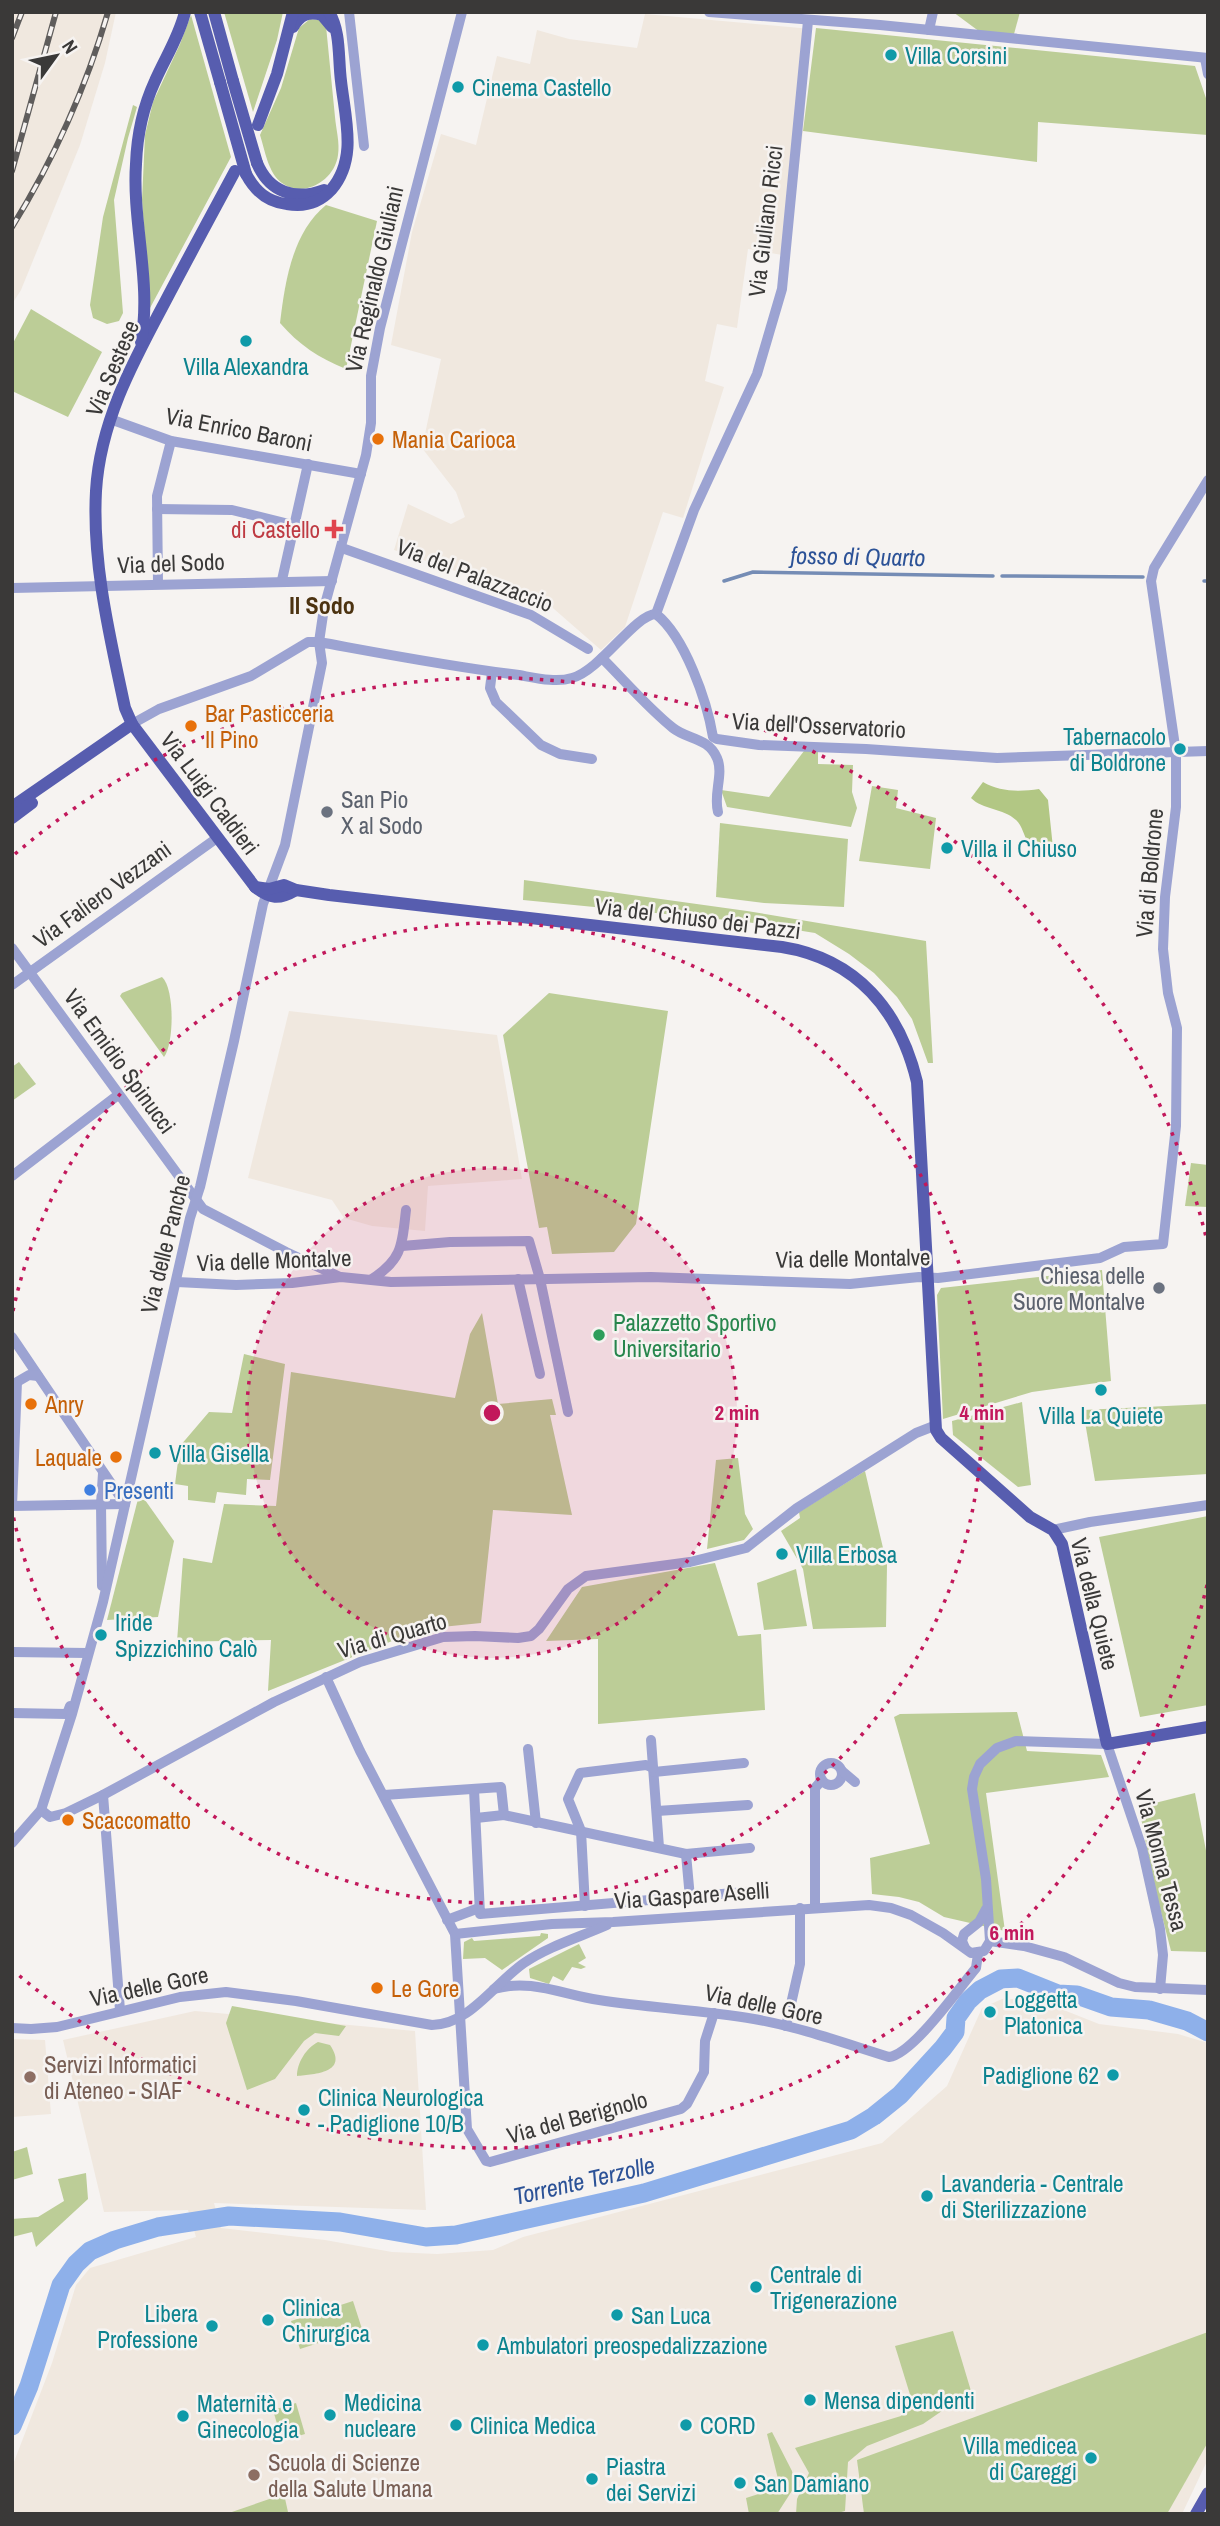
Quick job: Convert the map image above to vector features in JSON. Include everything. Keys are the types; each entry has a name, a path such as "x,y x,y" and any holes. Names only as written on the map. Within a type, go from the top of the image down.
{"main road":[{"path":"138,352 143,319 135,166 139,132 149,96 177,37 185,12"},
{"path":"200,12 257,163 269,183 286,193 312,194 334,186"},
{"path":"214,12 240,172 258,192 270,200 296,205 314,202 325,196 345,169 348,150 336,26 329,12"},
{"path":"257,125 277,74 293,12"},
{"path":"286,43 298,19 314,13 327,19 337,44"},
{"name":"Via Sestese","path":"132,724 125,708 102,585 96,494 101,456 110,419 138,352 240,172"},
{"path":"12,807 132,724"},
{"name":"Via Luigi Caldieri","path":"132,724 217,838 263,890"},
{"path":"12,818 42,795 63,774"},
{"name":"Via del Chiuso dei Pazzi","path":"263,890 281,897 296,890 782,947 806,952 847,972 883,1005 902,1035 913,1064 919,1094 928,1277"},
{"path":"928,1277 934,1426"},
{"name":"Via della Quiete","path":"934,1426 941,1438 1030,1517 1053,1530 1062,1544 1107,1744"},
{"path":"1107,1744 1208,1727"},
{"path":"1196,2514 1208,2493"}],"street":[{"path":"349,12 364,145"},
{"name":"Via Reginaldo Giuliani","path":"319,642 321,619 342,548 370,431 370,376 380,328 462,12"},
{"path":"709,12 880,25 1206,58 1208,74"},
{"path":"929,30 933,12"},
{"name":"Via Giuliano Ricci","path":"656,614 694,510 757,374 782,289 808,21"},
{"name":"Via Enrico Baroni","path":"110,419 171,441 361,474"},
{"path":"158,584 158,486 171,441"},
{"path":"282,580 308,464"},
{"name":"Via di Boldrone","path":"1163,1244 1176,1126 1177,1028 1168,993 1163,949 1165,897 1176,807 1175,753 1151,581 1154,568 1208,480"},
{"path":"157,509 232,510 293,525"},
{"name":"Via del Palazzaccio","path":"342,548 531,615 589,649"},
{"name":"Via del Sodo","path":"12,588 332,581"},
{"path":"132,724 175,703 251,676 308,642 492,672 565,679 581,674 602,659 640,621 656,614"},
{"name":"Via dell'Osservatorio","path":"656,614 679,645 702,690 713,737 717,739 759,745 866,748 997,758 1208,751"},
{"name":"Via delle Panche","path":"12,1843 41,1810 103,1602 196,1201 263,890 285,845 322,663 319,642"},
{"path":"602,659 674,729 702,740 713,749 719,764 716,805 718,812"},
{"path":"492,672 490,688 496,702 541,745 560,754 592,759"},
{"name":"Via Faliero Vezzani","path":"12,985 217,838"},
{"name":"Via Emidio Spinucci","path":"12,948 196,1201 204,1209 286,1252 341,1277"},
{"path":"12,1176 118,1095"},
{"path":"406,1210 402,1247 450,1242 529,1241 540,1279 568,1412"},
{"name":"Via delle Montalve","path":"177,1282 258,1284 341,1277 391,1282 651,1277 850,1284 938,1278 1100,1258 1124,1247 1163,1244"},
{"name":"Via delle Montalve","path":"372,1279 390,1267 402,1247"},
{"path":"518,1279 540,1374"},
{"path":"12,1337 125,1504"},
{"path":"38,1376 29,1375 17,1382 12,1506 125,1504"},
{"name":"Via di Quarto","path":"41,1810 47,1816 56,1816 103,1795 182,1750 360,1662 443,1637 531,1636 540,1629 568,1590 586,1576 690,1562 746,1548 797,1508 916,1433 934,1426"},
{"path":"103,1473 103,1602"},
{"path":"1053,1530 1208,1505"},
{"path":"12,1651 88,1653"},
{"path":"326,1677 360,1751 455,1934 460,2018"},
{"path":"12,1713 67,1714 72,1698 76,1695"},
{"path":"651,1740 659,1847"},
{"path":"989,1939 982,1849 972,1789 974,1777 984,1759 997,1748 1016,1741 1107,1744"},
{"name":"Via Monna Tessa","path":"1107,1744 1142,1848 1160,1929 1163,1955 1160,1989"},
{"path":"527,1749 536,1823"},
{"path":"585,1906 581,1831 568,1799 580,1773 646,1765 654,1770 744,1763"},
{"path":"842,1771 836,1783 827,1784 822,1780 821,1771 827,1764 836,1764 855,1782"},
{"path":"815,1907 815,1788 822,1780"},
{"path":"384,1795 501,1787 504,1815"},
{"path":"474,1789 480,1914 758,1891"},
{"path":"103,1795 120,2010"},
{"path":"657,1811 748,1805"},
{"path":"476,1818 504,1815 686,1854 750,1848"},
{"path":"686,1854 690,1898"},
{"name":"Via Gaspare Aselli","path":"455,1934 552,1924 815,1907 881,1906 911,1915 929,1924 965,1948"},
{"path":"978,1954 965,1948 962,1939 969,1928 982,1917 987,1906"},
{"path":"447,1920 479,1908"},
{"path":"786,2026 800,1964 800,1908"},
{"path":"460,2018 525,1962 613,1922"},
{"path":"552,1924 558,1932 560,1945"},
{"name":"Via Gaspare Aselli","path":"929,1924 951,1929 969,1928"},
{"path":"969,1928 982,1927 989,1939 1064,1957 1119,1983 1160,1989 1208,1990"},
{"name":"Via delle Gore","path":"459,1986 468,1996 481,1996 491,1990 514,1984 533,1984 560,1993 602,2001 714,2013 786,2026 889,2057 896,2056 919,2037 976,1968 978,1954 987,1949 989,1939"},
{"name":"Via delle Gore","path":"12,2028 57,2027 180,1997 226,1992 296,2001 432,2025 451,2023 460,2018"},
{"name":"Via del Berignolo","path":"460,2018 467,2129 486,2161 490,2162 681,2109 687,2104 704,2072 705,2041 714,2013"}],"shaded area":[{"path":"12,12 116,12 105,63 80,145 21,290 12,304"},
{"path":"645,14 811,29 803,131 788,256 748,249 737,328 717,324 705,381 724,387 683,518 663,512 625,627 601,650 546,602 394,550 408,504 451,524 465,517 456,492 422,448 441,359 391,345 412,232 441,134 476,145 497,56 530,64 537,30 569,39 637,48"},
{"path":"289,1011 497,1035 522,1179 428,1186 425,1231 372,1226 344,1218 332,1200 248,1178"},
{"path":"1002,1999 1036,1999 1099,2024 1178,2034 1208,2043 1208,2459 1182,2514 12,2514 12,2467 52,2363 76,2285 90,2268 196,2237 188,2210 104,2212 63,2040 195,2011 415,2031 426,2210 214,2203 221,2228 325,2240 392,2252 437,2254 493,2250 523,2237 882,2143 947,2086 982,2008"},
{"name":"Servizi Informatici di Ateneo - SIAF","path":"12,2039 45,2040 51,2114 12,2117"}],"green space":[{"path":"224,12 283,12 277,40 253,112"},
{"path":"953,12 1020,12 1014,34 980,32"},
{"path":"191,15 231,157 150,308 142,200 145,135 153,102"},
{"path":"310,19 321,20 326,26 338,150 336,164 325,179 309,188 300,189 277,179 260,135 281,88 299,28"},
{"path":"816,28 1195,66 1208,104 1208,135 1038,122 1037,162 803,131"},
{"path":"133,105 137,107 114,200 123,313 119,321 107,324 93,318 90,305 103,217"},
{"path":"326,205 377,221 346,369 310,350 280,323 292,259 305,229"},
{"path":"31,309 102,352 68,417 12,391 12,345"},
{"path":"818,750 818,764 853,765 852,792 857,808 851,827 727,807 721,790 769,797 804,751"},
{"path":"983,782 1010,790 1039,789 1048,800 1053,848 1029,846 1016,820 971,798"},
{"path":"872,786 898,790 896,808 936,818 930,869 859,861"},
{"path":"720,823 848,839 844,907 764,903 716,897"},
{"path":"524,880 747,911 926,941 933,1063 928,1063 912,1019 897,997 874,973 815,933 747,922 523,900"},
{"path":"162,977 169,993 172,1017 170,1041 164,1057 120,996"},
{"path":"549,993 668,1011 636,1224 614,1252 552,1254 547,1227 539,1228 503,1035"},
{"path":"19,1062 36,1084 12,1101 12,1067"},
{"path":"1191,1163 1208,1165 1208,1207 1185,1206"},
{"path":"1102,1270 1111,1381 1032,1392 943,1419 937,1295 941,1288"},
{"path":"482,1313 498,1404 552,1399 556,1415 550,1415 572,1515 493,1510 481,1623 422,1629 268,1691 271,1640 177,1642 183,1558 212,1563 224,1504 276,1506 291,1372 455,1398 470,1334"},
{"path":"244,1354 285,1364 270,1480 247,1479 246,1495 217,1492 215,1503 188,1500 188,1486 175,1484 180,1446 209,1412 232,1413"},
{"path":"1022,1402 1031,1485 1018,1487 953,1435 952,1421"},
{"path":"1208,1404 1208,1474 1095,1481 1083,1410"},
{"path":"738,1458 745,1514 753,1529 744,1540 707,1549 716,1460"},
{"path":"865,1471 887,1565 886,1627 813,1629 803,1569 781,1531 800,1518 799,1512"},
{"path":"138,1499 145,1500 174,1541 158,1617 107,1620"},
{"path":"1208,1516 1208,1705 1140,1717 1099,1537"},
{"path":"715,1563 738,1636 761,1634 765,1710 598,1724 598,1639 546,1641 582,1587"},
{"path":"796,1569 807,1626 764,1630 757,1583"},
{"path":"1017,1712 1027,1751 1101,1755 1109,1777 986,1793 1005,1931 944,1917 919,1902 872,1894 870,1858 930,1844 894,1717 900,1714"},
{"path":"1195,1793 1208,1861 1208,1952 1171,1951 1153,1881 1139,1807"},
{"path":"541,1933 548,1934 548,1938 502,1970 485,1958 463,1959 464,1942 472,1938 474,1941 540,1936"},
{"path":"579,1944 586,1958 578,1963 586,1967 572,1967 563,1981 553,1976 549,1984 530,1978 529,1969"},
{"path":"232,2006 346,2026 339,2036 315,2033 304,2041 275,2079 247,2090 226,2023"},
{"path":"318,2042 330,2045 335,2054 333,2067 320,2073 297,2076 303,2056"},
{"path":"27,2147 33,2174 12,2180 12,2152"},
{"path":"86,2173 88,2199 36,2247 32,2232 12,2237 12,2219 38,2217 64,2201 58,2179"},
{"path":"353,2301 362,2329 300,2349 291,2321"},
{"path":"953,2331 971,2391 923,2424 867,2446 848,2462 845,2511 834,2514 796,2514 797,2499 809,2473 795,2448 901,2416 912,2401 895,2346"},
{"path":"1208,2332 1208,2442 1167,2514 864,2514 857,2460"},
{"path":"296,2403 305,2434 282,2441 273,2410"},
{"path":"772,2432 792,2471 795,2486 777,2514 749,2514 746,2498 780,2487 767,2434"},
{"path":"284,2494 288,2512 226,2514"}],"waterway":[{"name":"fosso di Quarto","path":"724,581 753,572 993,576"},
{"name":"fosso di Quarto","path":"1002,576 1143,577"},
{"name":"Torrente Terzolle","path":"12,2426 29,2386 61,2285 76,2264 90,2251 115,2240 158,2227 229,2216 340,2222 426,2237 456,2235 644,2193 851,2130 900,2095 955,2032 956,2018 968,2001 980,1990 1001,1979 1018,1978 1058,1994 1077,1995 1111,2007 1149,2010 1187,2021 1208,2032"}],"railway":[{"path":"12,38 22,12"},
{"path":"12,171 56,12"},
{"path":"12,227 68,122 90,68 108,12"}],"place":[{"name":"Villa Corsini","path":"891,55"},
{"name":"Cinema Castello","path":"458,87"},
{"name":"Villa Alexandra","path":"246,341"},
{"name":"Mania Carioca","path":"378,439"},
{"name":"di Castello","path":"334,529"},
{"name":"Bar Pasticceria Il Pino","path":"191,726"},
{"name":"Tabernacolo di Boldrone","path":"1180,749"},
{"name":"San Pio X al Sodo","path":"327,812"},
{"name":"Villa il Chiuso","path":"947,848"},
{"name":"Chiesa delle Suore Montalve","path":"1159,1288"},
{"name":"Palazzetto Sportivo Universitario","path":"599,1335"},
{"name":"Villa La Quiete","path":"1101,1390"},
{"name":"Anry","path":"31,1404"},
{"name":"Villa Gisella","path":"155,1453"},
{"name":"Laquale","path":"116,1457"},
{"name":"Presenti","path":"90,1490"},
{"name":"Villa Erbosa","path":"782,1554"},
{"name":"Iride Spizzichino Calò","path":"101,1635"},
{"name":"Scaccomatto","path":"68,1820"},
{"name":"Le Gore","path":"377,1988"},
{"name":"Loggetta Platonica","path":"990,2012"},
{"name":"Padiglione 62","path":"1113,2075"},
{"name":"Servizi Informatici di Ateneo - SIAF","path":"30,2077"},
{"name":"Clinica Neurologica - Padiglione 10/B","path":"304,2110"},
{"name":"Lavanderia - Centrale di Sterilizzazione","path":"927,2196"},
{"name":"Centrale di Trigenerazione","path":"756,2287"},
{"name":"San Luca","path":"617,2315"},
{"name":"Clinica Chirurgica","path":"268,2320"},
{"name":"Libera Professione","path":"212,2326"},
{"name":"Ambulatori preospedalizzazione","path":"483,2345"},
{"name":"Mensa dipendenti","path":"810,2400"},
{"name":"Medicina nucleare","path":"330,2415"},
{"name":"Maternità e Ginecologia","path":"183,2416"},
{"name":"Clinica Medica","path":"456,2425"},
{"name":"CORD","path":"686,2425"},
{"name":"Villa medicea di Careggi","path":"1091,2458"},
{"name":"Scuola di Scienze della Salute Umana","path":"254,2475"},
{"name":"Piastra dei Servizi","path":"592,2479"},
{"name":"San Damiano","path":"740,2483"}],"district":[{"name":"Il Sodo","path":"322,605"}]}
